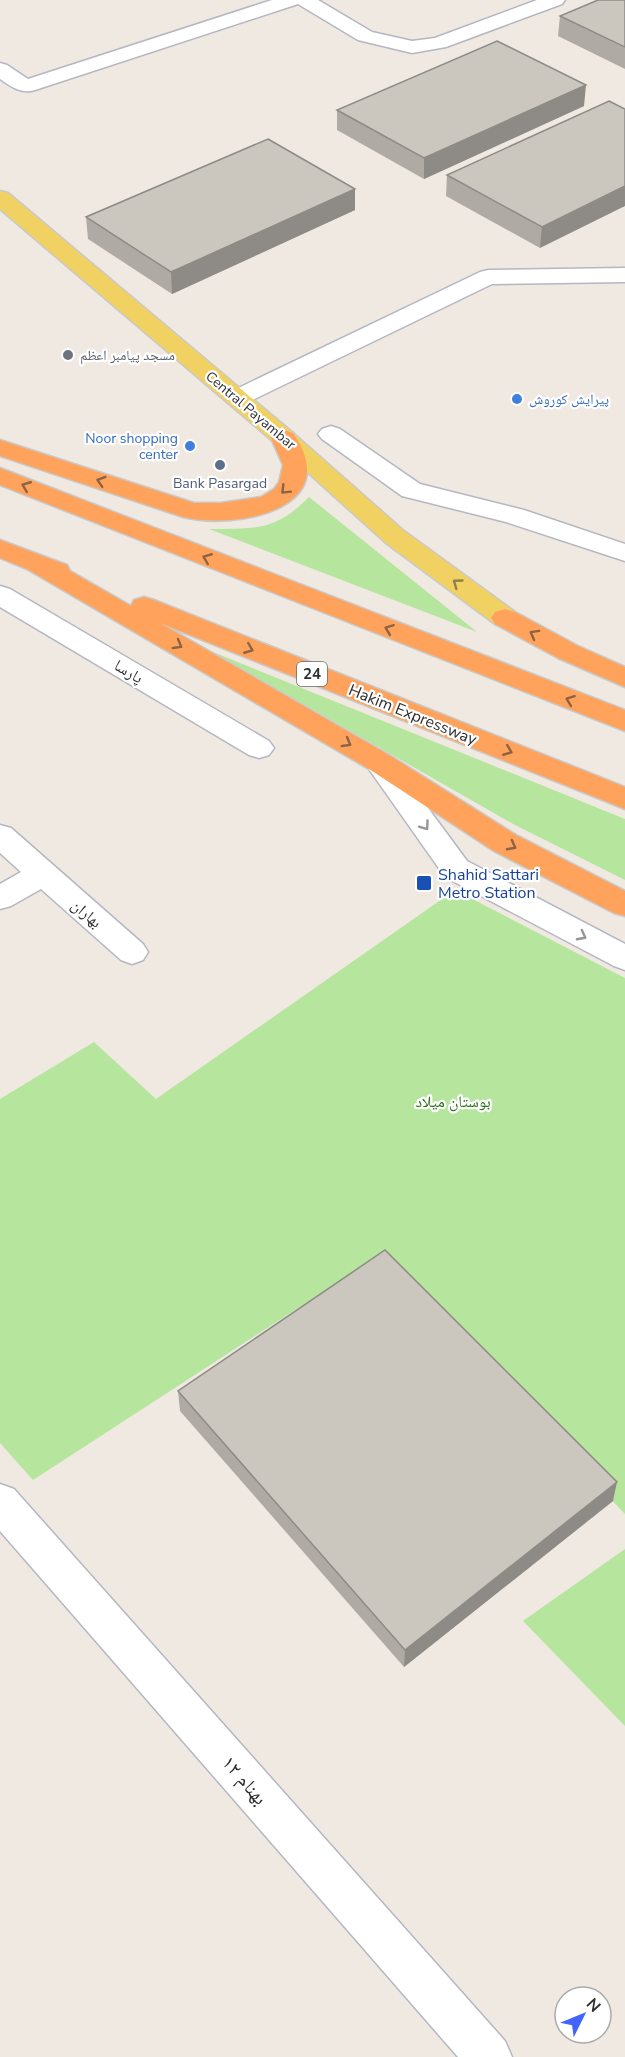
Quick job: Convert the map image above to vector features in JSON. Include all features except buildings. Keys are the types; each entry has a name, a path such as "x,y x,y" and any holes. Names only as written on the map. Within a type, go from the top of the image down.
{"highway":[{"path":"0,448 192,511 225,512 258,507 281,496 292,484 296,467 284,438"},
{"path":"0,476 625,721"},
{"name":"Hakim Expressway","path":"0,548 625,799"},
{"path":"37,563 379,762 505,843 625,905"},
{"path":"504,618 568,652 625,678"}],"main road":[{"name":"Central Payambar","path":"0,198 284,438 395,537 504,618"}],"street":[{"path":"0,69 18,83 28,86 292,0"},
{"path":"304,0 365,36 412,47 439,43 555,0"},
{"path":"237,398 488,277 625,275"},
{"path":"332,434 411,490 515,516 625,553"},
{"name":"پارسا","path":"0,595 259,748"},
{"path":"379,762 456,869 625,958"},
{"name":"بهاران","path":"0,836 132,952"},
{"path":"0,898 43,874"},
{"name":"بهنام ۱۲","path":"0,1502 489,2057"}],"green space":[{"path":"309,497 477,632 209,529 264,526 285,517"},
{"path":"208,650 625,819 625,880 515,825"},
{"name":"بوستان میلاد","path":"455,890 625,978 625,1514 378,1256 33,1480 0,1443 0,1099 94,1042 156,1099"},
{"path":"625,1549 625,1726 523,1621"}],"place":[{"name":"مسجد پیامبر اعظم","path":"68,355"},
{"name":"پیرایش کوروش","path":"517,399"},
{"name":"Noor shopping center","path":"190,446"},
{"name":"Bank Pasargad","path":"220,465"},
{"name":"Shahid Sattari Metro Station","path":"424,883"}]}
